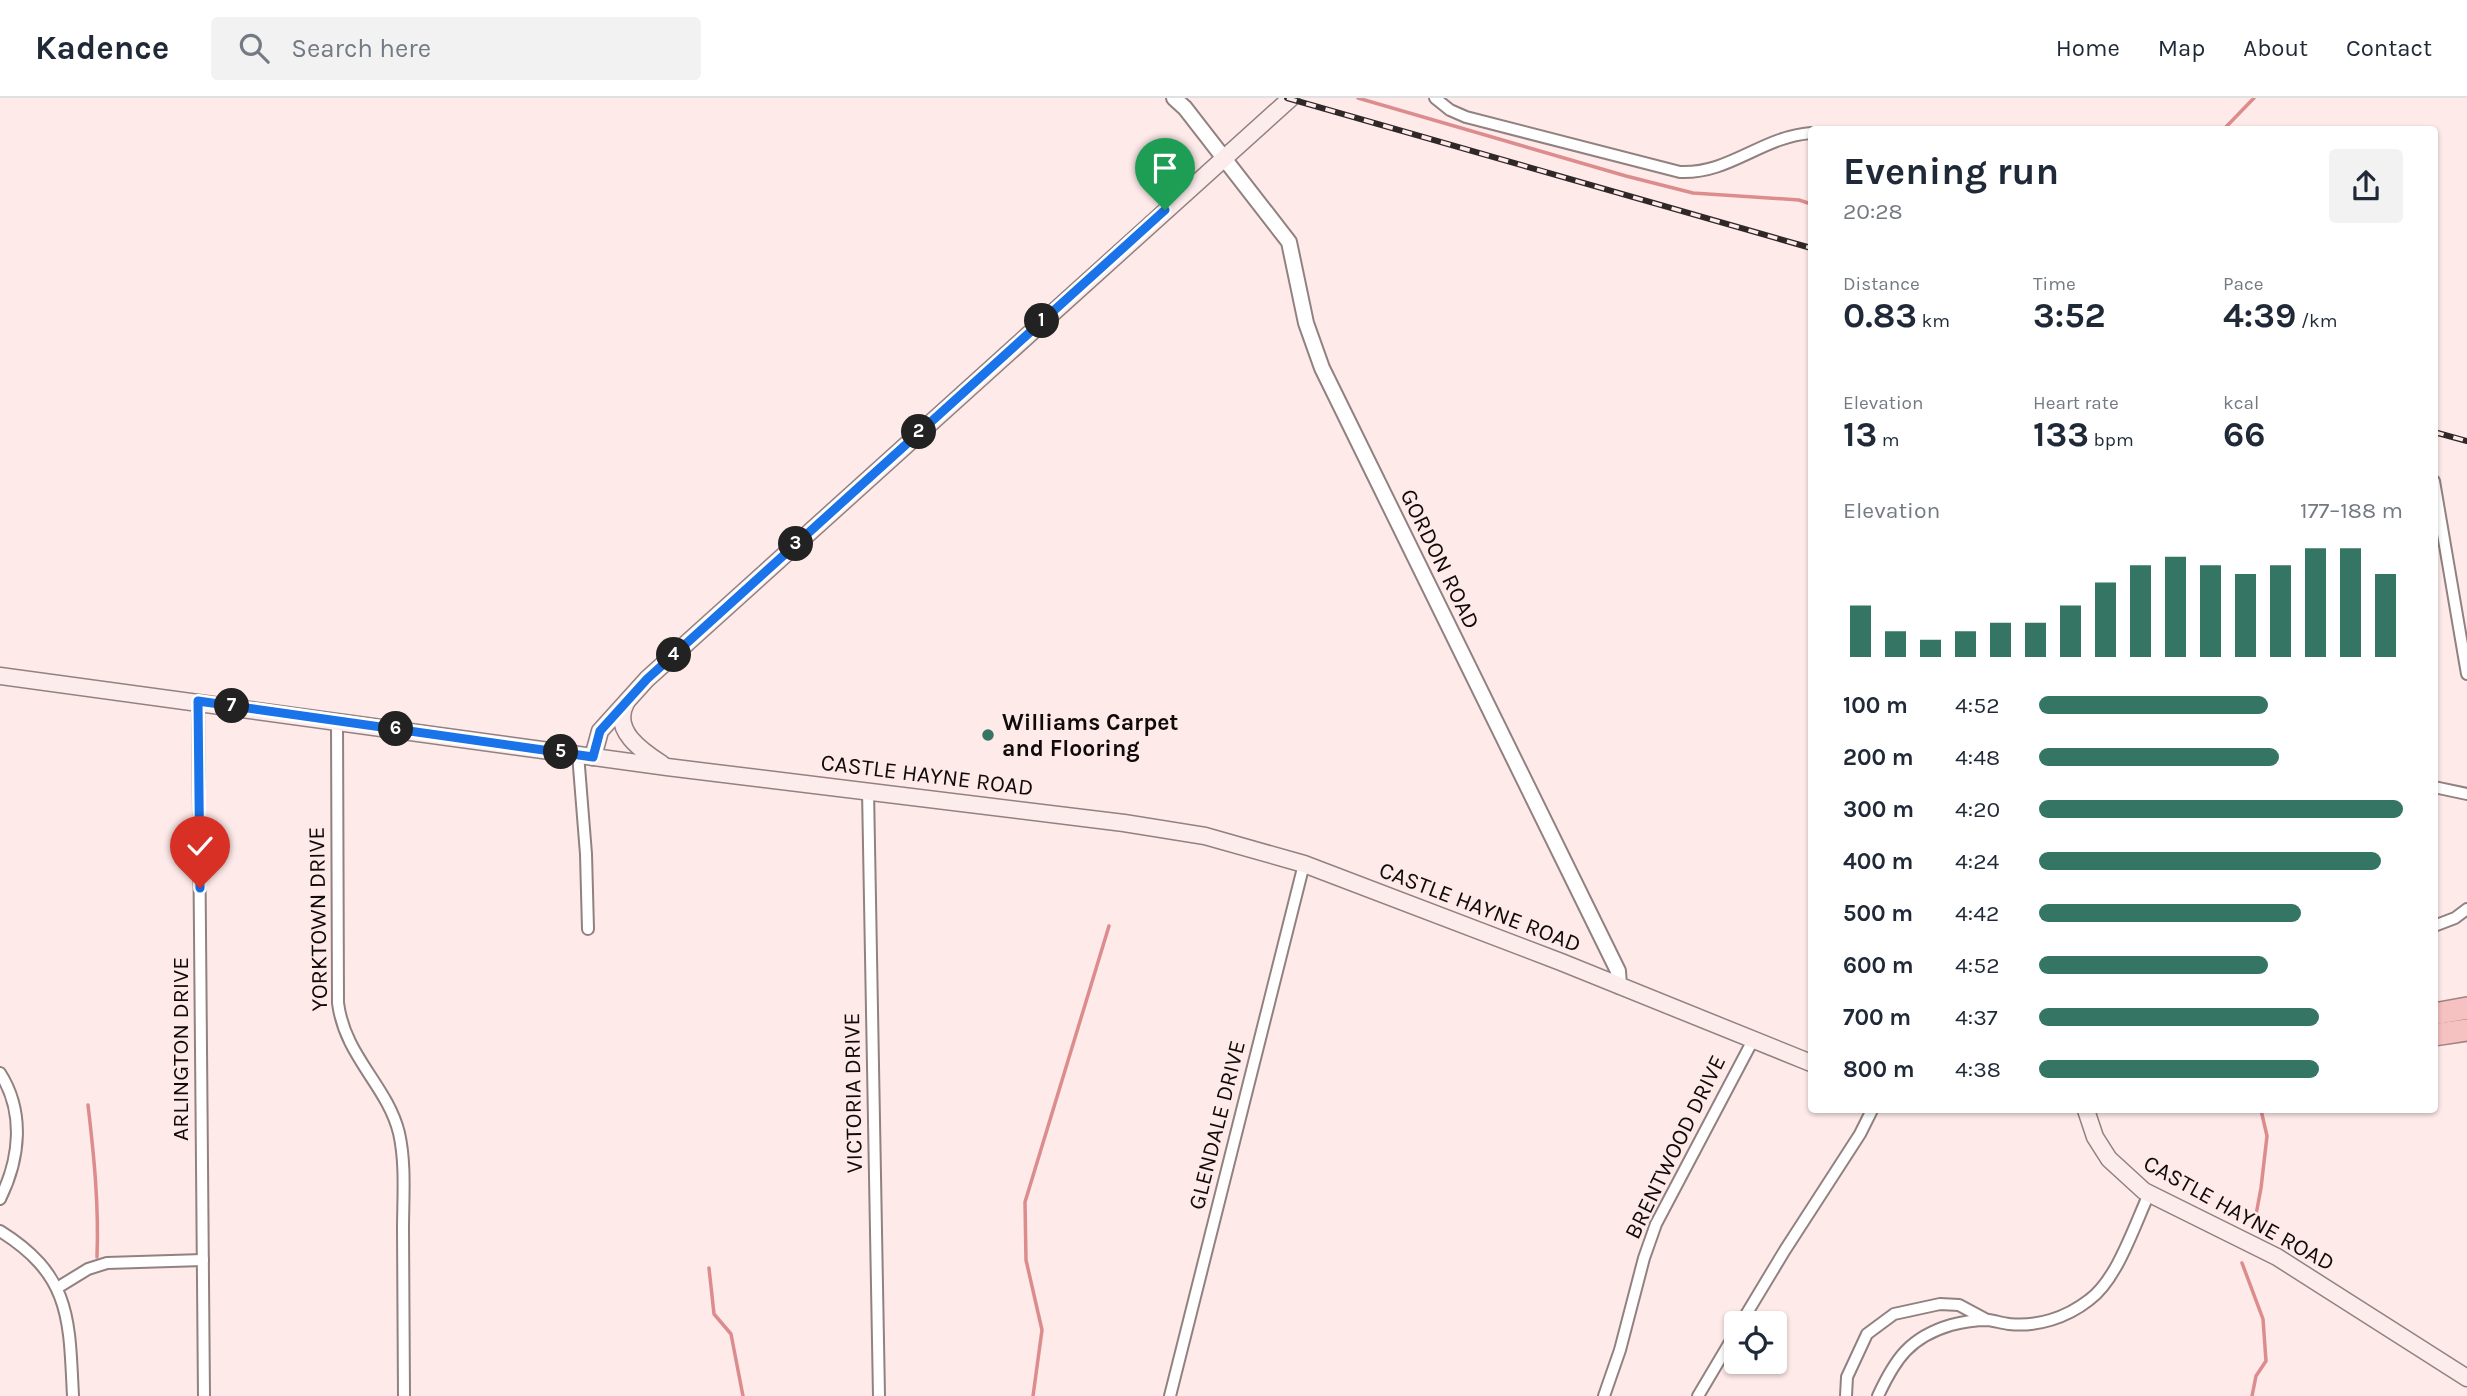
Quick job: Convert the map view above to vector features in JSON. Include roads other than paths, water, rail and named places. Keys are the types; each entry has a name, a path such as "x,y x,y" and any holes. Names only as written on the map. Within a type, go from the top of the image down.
{"highway":[{"path":"2438,1016 2467,1008"},
{"path":"2438,1017 2467,1015"},
{"path":"2438,1034 2467,1030"},
{"path":"2438,1046 2467,1045"}],"main road":[{"path":"585,755 600,731 630,695 1291,98"},
{"name":"CASTLE HAYNE ROAD","path":"0,676 667,767 868,790 1175,831 1245,846 1304,864 1808,1062"},
{"path":"630,695 623,707 625,729 638,748 667,767"},
{"name":"CASTLE HAYNE ROAD","path":"2086,1113 2095,1137 2109,1159 2124,1175 2149,1194 2277,1257 2467,1378"}],"street":[{"name":"GORDON ROAD","path":"1174,98 1185,108 1289,242 1306,323 1322,368 1618,971 1619,986"},
{"path":"1435,98 1450,110 1466,117 1680,172 1715,169 1784,137 1808,133"},
{"path":"2438,504 2467,671"},
{"name":"ARLINGTON DRIVE","path":"198,701 204,1396"},
{"name":"YORKTOWN DRIVE","path":"337,721 338,1003 342,1026 351,1047 383,1097 399,1134 403,1176 404,1396"},
{"path":"585,755 588,929"},
{"path":"2438,788 2467,794"},
{"name":"VICTORIA DRIVE","path":"868,790 879,1396"},
{"name":"GLENDALE DRIVE","path":"1170,1396 1304,864"},
{"path":"2438,924 2455,918 2467,909"},
{"name":"BRENTWOOD DRIVE","path":"1604,1396 1656,1224 1753,1040"},
{"path":"0,1073 11,1090 17,1110 17,1139 10,1178 0,1199"},
{"path":"1748,1311 1870,1113"},
{"path":"1878,1396 1896,1360 1923,1335 1959,1323 1987,1320 2010,1324 2037,1324 2061,1317 2090,1300 2104,1286 2149,1194"},
{"path":"0,1231 20,1244 47,1272 61,1296 69,1324 73,1396"},
{"path":"57,1288 88,1269 107,1262 203,1260"},
{"path":"1846,1396 1847,1377 1867,1334 1894,1314 1940,1304 1959,1305 1987,1320"},
{"path":"1698,1396 1724,1352"}],"waterway":[{"path":"1358,98 1693,193 1799,200 1808,203"},
{"path":"2227,126 2254,98"},
{"path":"1033,1396 1042,1330 1026,1260 1025,1202 1109,926"},
{"path":"88,1105 96,1181 97,1257"},
{"path":"2255,1220 2267,1136 2262,1113"},
{"path":"2242,1263 2263,1319 2266,1361 2256,1376 2252,1396"},
{"path":"709,1268 714,1314 731,1334 743,1396"}],"railway":[{"path":"1287,98 1808,247"},
{"path":"2438,433 2467,441"}],"place":[{"name":"Williams Carpet and Flooring","path":"988,735"}]}
